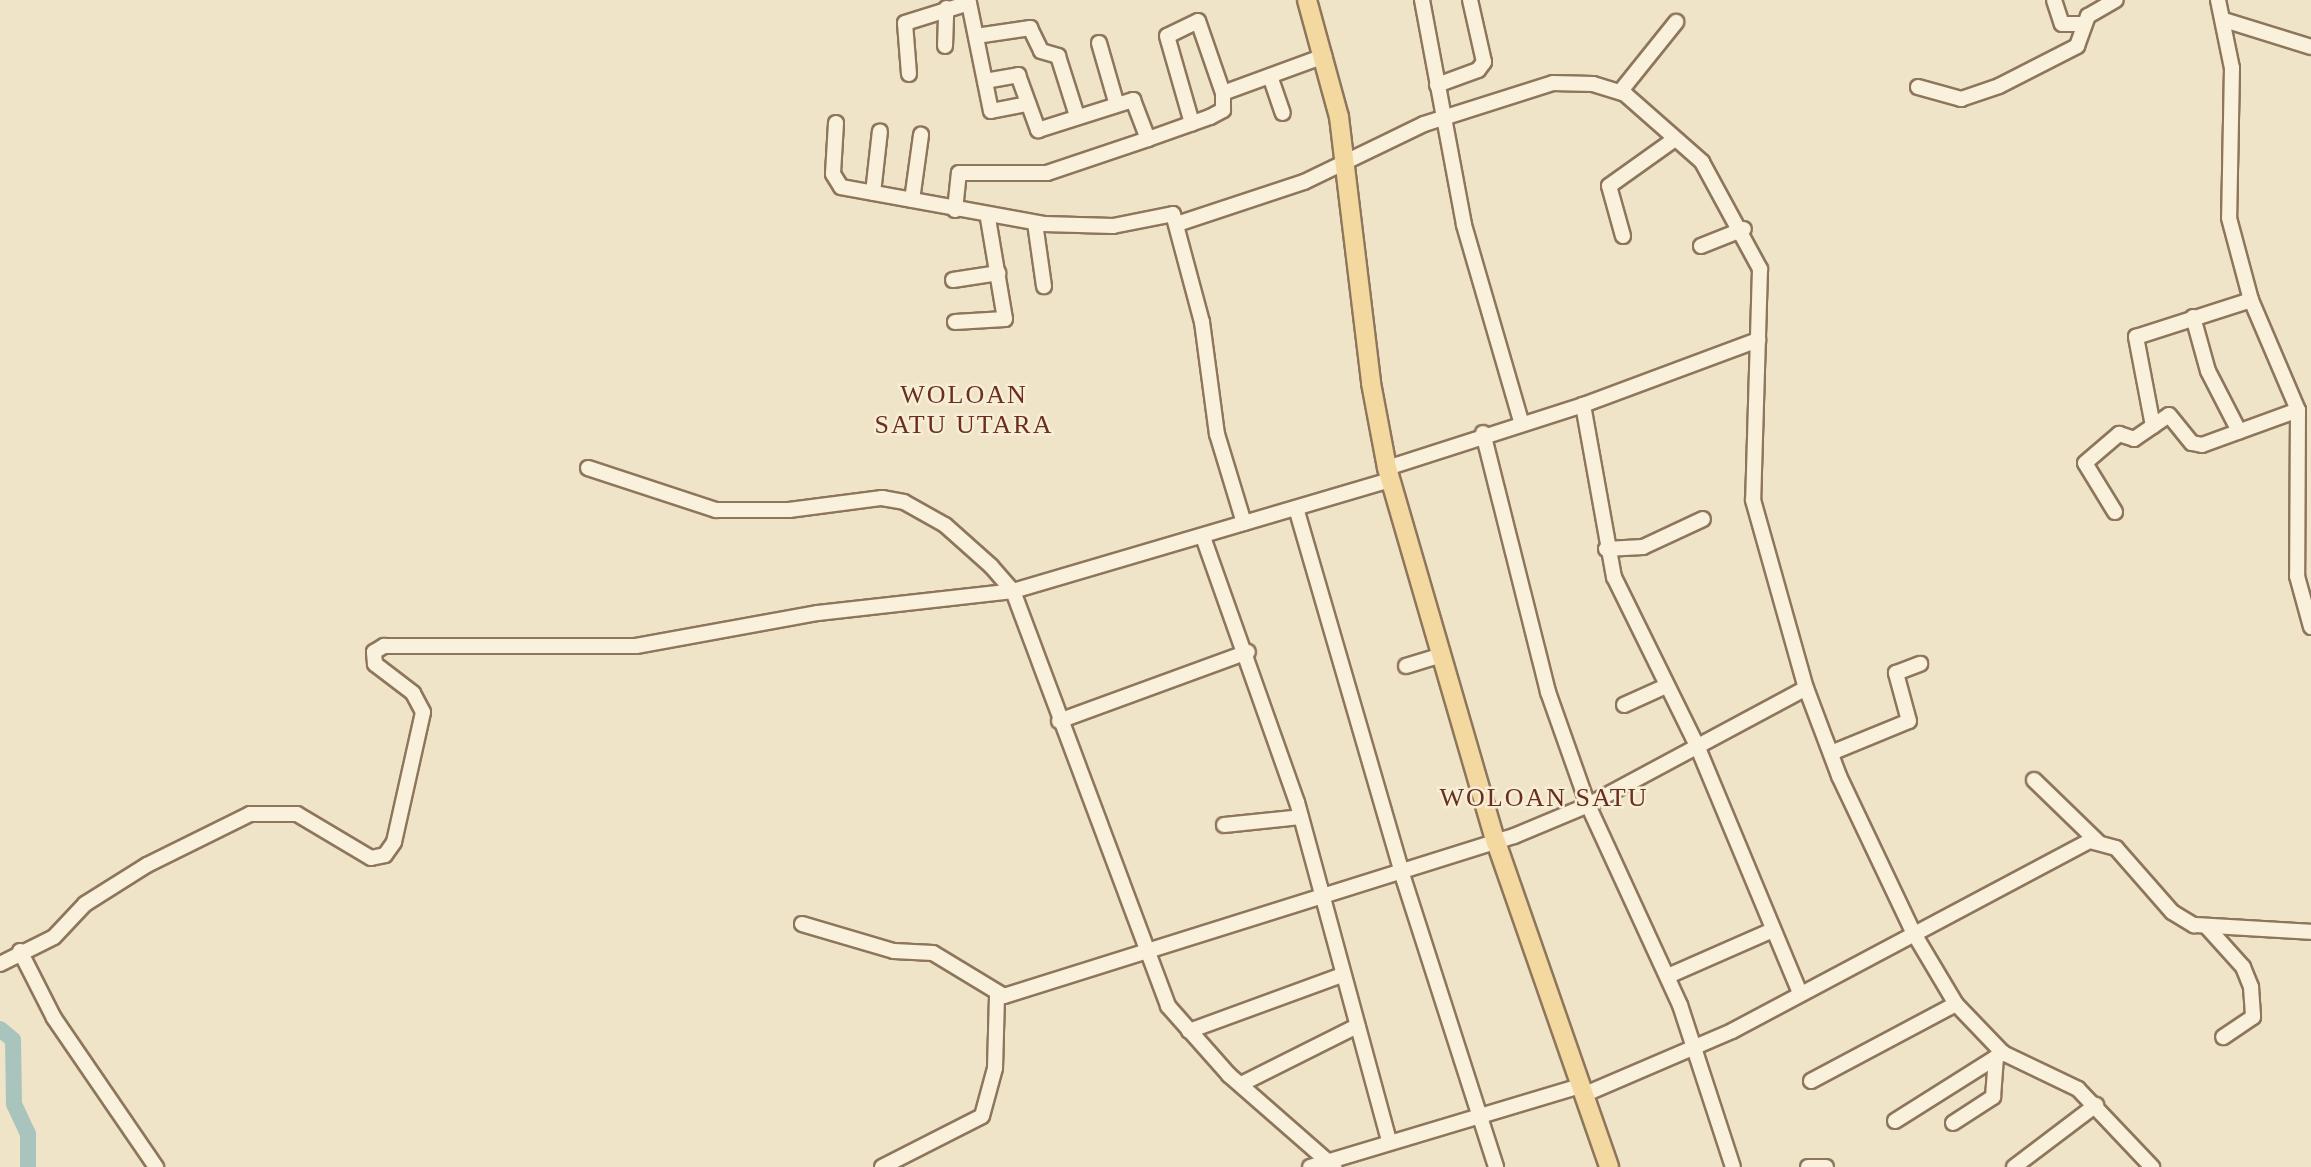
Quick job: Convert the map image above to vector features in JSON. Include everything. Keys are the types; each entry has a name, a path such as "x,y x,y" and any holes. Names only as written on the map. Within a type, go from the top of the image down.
{"main road":[{"path":"1307,0 1324,56 1346,164 1371,383 1389,474 1496,842 1609,1167"}],"street":[{"path":"1422,0 1464,225 1521,421"},
{"path":"1437,85 1478,71 1484,62 1470,0"},
{"path":"2054,0 2062,24 2116,0"},
{"path":"2218,0 2224,20 2233,94 2227,199 2251,300 2298,410 2297,576 2311,627"},
{"path":"909,74 903,25 946,8 972,2 976,36 992,112 1028,104"},
{"path":"946,8 946,46"},
{"path":"1918,87 1961,99 1998,86 2077,46 2087,12"},
{"path":"2224,20 2311,47"},
{"path":"955,210 959,173 1047,173 1192,124 1223,110 1223,93 1201,22 1169,30 1192,124"},
{"path":"1620,92 1676,22"},
{"path":"976,36 1030,28 1041,51 1058,56 1077,116"},
{"path":"1099,43 1116,102"},
{"path":"1223,93 1324,56"},
{"path":"985,81 1016,74 1036,130 1116,102 1134,101 1148,139"},
{"path":"1270,76 1283,113"},
{"path":"1177,224 1346,164 1443,117 1537,85 1593,84 1620,92 1709,170 1744,229 1762,281 1753,500 1806,688 1831,753 1913,932 1956,1004 2000,1055 2059,1078 2096,1105 2152,1167"},
{"path":"836,123 836,182 873,193 988,218 1034,223 1113,226 1167,212 1177,224 1202,322 1217,434 1244,523"},
{"path":"873,193 880,131"},
{"path":"912,200 921,135"},
{"path":"1623,236 1609,186 1675,139"},
{"path":"955,322 1005,319 988,218"},
{"path":"1034,223 1044,286"},
{"path":"1701,246 1744,229"},
{"path":"953,280 998,273"},
{"path":"2153,426 2136,337 2251,300"},
{"path":"2193,317 2208,372 2238,431"},
{"path":"0,964 19,951 54,937 85,904 146,865 250,814 297,814 371,858 385,855 394,842 422,712 412,693 375,664 374,652 384,646 636,646 845,609 1013,591 1296,508 1389,474 1483,433 1583,405 1758,340"},
{"path":"1583,405 1606,549 1664,687 1698,748 1800,993"},
{"path":"2115,512 2086,460 2119,434 2134,439 2173,416 2197,445 2298,410"},
{"path":"1483,433 1548,692 1588,805 1668,976 1733,1167"},
{"path":"588,468 716,510 904,502 945,525 1013,591 1145,954 1168,1006 1241,1084 1331,1165"},
{"path":"1296,508 1402,874 1496,1167"},
{"path":"1606,549 1643,547 1703,519"},
{"path":"1203,537 1248,652 1301,817 1325,900 1342,975 1390,1141"},
{"path":"1059,721 1248,652"},
{"path":"1406,667 1441,655"},
{"path":"1831,753 1909,720 1896,673 1920,664"},
{"path":"1624,705 1664,687"},
{"path":"802,923 894,951 933,953 997,995 1325,900 1496,842 1588,805 1806,688"},
{"path":"2034,780 2096,841 2130,861 2172,912 2207,927 2311,932"},
{"path":"1224,825 1301,817"},
{"path":"1310,1167 1331,1165 1390,1141 1582,1091 1695,1049 2068,848 2096,841"},
{"path":"2207,927 2243,967 2251,987 2253,1017 2223,1037"},
{"path":"1668,976 1773,930"},
{"path":"19,951 54,1018 156,1167"},
{"path":"1189,1031 1342,975"},
{"path":"882,1167 982,1116 995,1068 997,995"},
{"path":"1811,1082 1956,1004"},
{"path":"1241,1084 1357,1026"},
{"path":"1895,1121 2000,1055"},
{"path":"1953,1124 1993,1097 2000,1055"},
{"path":"2014,1167 2096,1105"},
{"path":"1808,1167 1826,1167"}],"waterway":[{"path":"0,1029 13,1040 14,1104 28,1134 28,1167"}],"district":[{"name":"WOLOAN SATU UTARA","path":"964,410"},
{"name":"WOLOAN SATU","path":"1544,798"}]}
